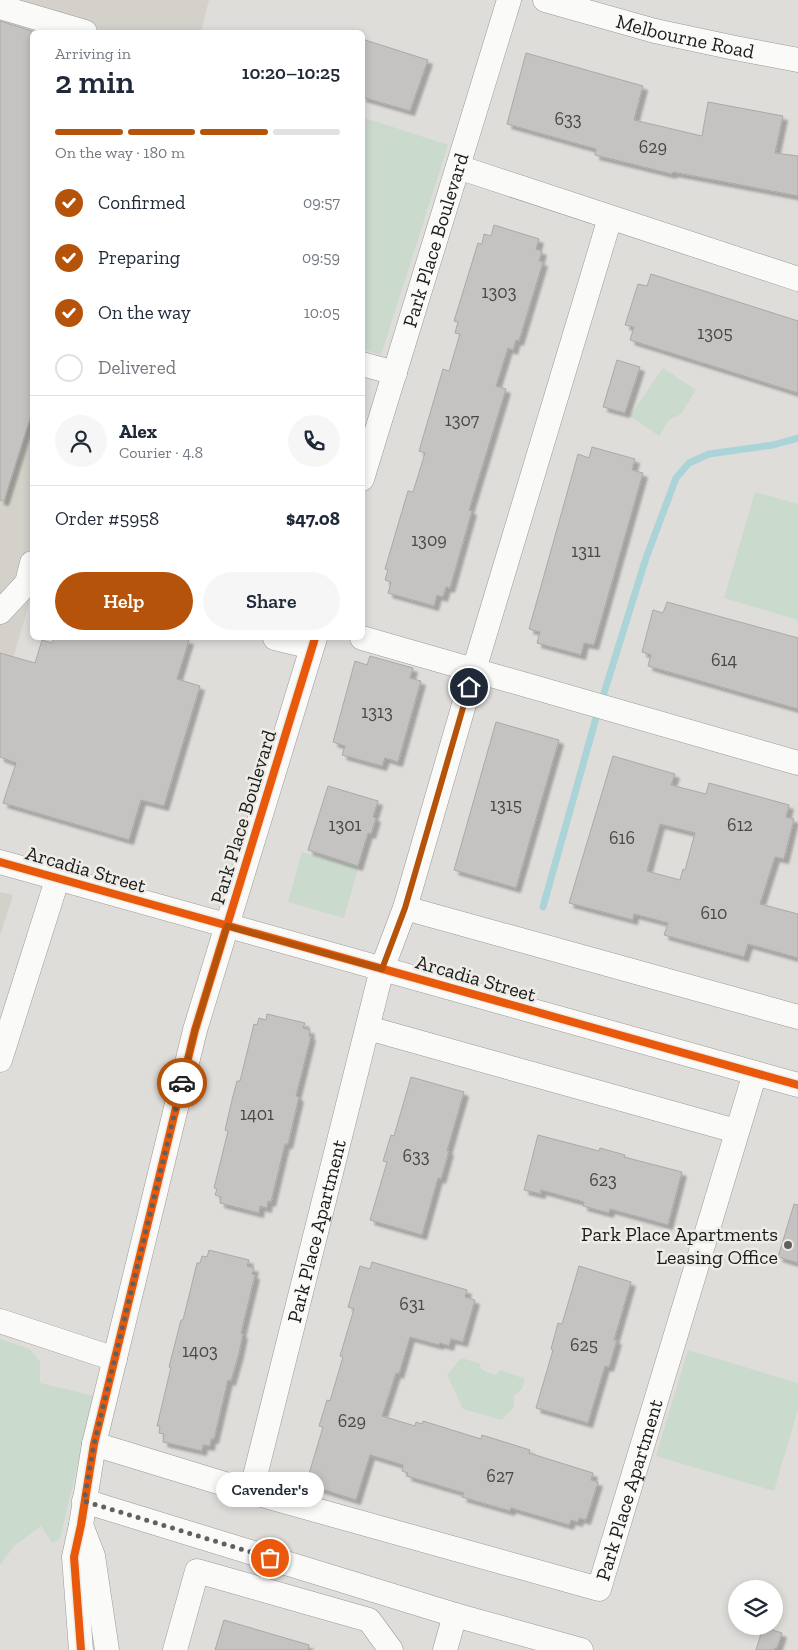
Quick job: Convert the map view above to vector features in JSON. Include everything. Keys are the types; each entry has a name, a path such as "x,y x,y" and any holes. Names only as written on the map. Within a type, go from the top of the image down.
{"street":[{"name":"Park Place Boulevard","path":"365,469 509,0"},
{"name":"Melbourne Road","path":"545,0 655,30 798,60"},
{"path":"0,7 78,30"},
{"path":"458,167 798,279"},
{"name":"Park Place Apartment","path":"251,1492 382,969 405,908 474,670 610,218"},
{"path":"365,365 395,372"},
{"path":"0,612 27,583 30,571"},
{"path":"365,639 798,763"},
{"path":"294,640 313,642"},
{"name":"Park Place Boulevard","path":"81,1650 83,1556 81,1525 94,1444 195,1030 313,642"},
{"name":"Arcadia Street","path":"0,862 798,1086"},
{"path":"0,1060 58,877"},
{"path":"405,908 798,1017"},
{"path":"368,1028 736,1131"},
{"name":"Park Place Apartment","path":"94,1444 251,1492 599,1589 755,1073"},
{"path":"0,1320 115,1359"},
{"path":"84,1501 455,1615 581,1650"},
{"name":"Park Place Boulevard","path":"83,1556 107,1650"},
{"path":"175,1650 197,1571 369,1620 391,1650"},
{"path":"445,1650 455,1615"}],"shaded area":[{"path":"0,0 209,0 202,30 30,30 30,601 0,702"},
{"path":"0,892 13,895 0,935"}],"green space":[{"path":"365,118 448,145 381,355 365,350"},
{"path":"663,368 696,390 681,414 669,420 659,436 630,416"},
{"path":"755,492 798,504 798,620 724,598"},
{"path":"302,852 358,868 344,918 288,902"},
{"path":"0,1339 30,1349 40,1362 40,1383 94,1396 60,1539 52,1543 41,1526 14,1546 0,1565"},
{"path":"688,1350 798,1383 798,1409 774,1491 656,1456"},
{"path":"461,1358 479,1363 482,1370 495,1375 501,1370 525,1379 522,1389 514,1396 514,1407 502,1420 463,1409 447,1375"}],"building":[{"path":"0,21 30,30 30,418 4,501 0,500"},
{"path":"365,40 428,60 410,111 365,98"},
{"path":"526,53 643,86 634,120 702,136 708,102 783,116 775,153 798,156 798,196 673,172 672,174 595,155 596,149 507,124"},
{"path":"494,225 539,239 536,249 542,251 539,261 543,262 519,341 516,340 513,350 508,348 496,386 506,389 469,510 472,511 450,588 446,587 443,597 437,595 434,606 388,593 391,582 385,580 388,570 385,569 408,491 413,492 425,453 419,451 443,369 449,371 460,334 455,333 458,322 454,321 478,243 482,244 484,234 491,236"},
{"path":"651,274 798,321 798,393 630,340 634,327 625,325 638,284 647,286"},
{"path":"617,360 640,367 625,413 603,407"},
{"path":"592,447 635,459 632,470 643,473 594,645 584,643 581,655 537,643 540,632 529,629 578,454 589,458"},
{"path":"667,602 798,638 798,709 648,666 651,655 642,652 653,610 663,613"},
{"path":"42,640 52,643 53,640 189,640 177,679 200,686 164,806 141,800 129,840 3,803 16,763 0,757 0,653 35,663"},
{"path":"370,656 413,668 410,678 421,681 398,762 385,758 382,766 342,755 345,746 333,742 355,661 367,665"},
{"path":"496,722 559,740 516,888 454,870"},
{"path":"613,756 675,774 671,785 706,794 709,783 789,805 786,817 794,819 784,859 775,857 760,904 798,914 798,958 748,944 744,957 664,935 668,923 634,914 633,920 569,903","holes":["660,824 695,833 685,870 683,869 680,880 647,871"]},
{"path":"328,786 378,801 373,817 376,818 371,834 368,833 358,866 308,850"},
{"path":"267,1014 305,1023 303,1028 310,1030 309,1036 311,1036 296,1096 299,1097 288,1144 285,1144 271,1202 268,1201 267,1208 260,1206 259,1213 220,1203 221,1197 215,1195 217,1189 214,1188 228,1131 225,1130 232,1100 237,1081 240,1081 254,1024 257,1025 259,1018 266,1020"},
{"path":"411,1077 464,1092 441,1179 438,1178 422,1235 370,1220 387,1162 383,1161 391,1135 394,1136"},
{"path":"538,1135 599,1151 600,1148 625,1155 624,1157 682,1172 668,1225 610,1209 609,1213 583,1206 584,1202 541,1190 541,1194 524,1190"},
{"path":"794,1204 798,1205 798,1263 778,1257"},
{"path":"209,1250 249,1260 247,1266 254,1268 252,1274 255,1275 241,1333 243,1334 239,1353 231,1381 228,1380 214,1439 211,1439 210,1446 203,1445 202,1451 163,1442 164,1434 159,1433 160,1426 157,1426 171,1367 169,1367 197,1263 200,1263 202,1256 207,1257"},
{"path":"372,1262 467,1290 465,1297 475,1300 463,1342 451,1339 449,1346 410,1337 399,1374 396,1373 382,1416 415,1426 416,1422 422,1424 423,1421 481,1439 482,1435 530,1450 529,1453 593,1473 591,1480 598,1482 586,1520 579,1518 578,1522 571,1520 569,1525 511,1508 510,1511 462,1497 464,1493 407,1476 408,1473 402,1471 403,1465 370,1455 356,1500 306,1484 323,1427 319,1426 327,1400 330,1401 343,1357 340,1356 354,1309 348,1307 360,1266 370,1269"},
{"path":"579,1266 631,1282 614,1340 617,1340 609,1367 605,1366 588,1423 536,1408 553,1350 551,1349 558,1323 562,1324"},
{"path":"224,1620 309,1645 308,1650 215,1650"},
{"path":"761,1635 781,1635 777,1648 774,1650 756,1650"}],"waterway":[{"path":"604,693 646,558 676,478 689,463 709,454 773,445 798,438"},
{"path":"543,907 596,718"}],"cycle path":[{"path":"81,1650 74,1557 94,1444 195,1030 314,640"},
{"path":"0,862 798,1085"}],"way so far":[{"path":"182,1083 94,1444 84,1501 270,1558"}],"place":[{"name":"Park Place Apartments Leasing Office","path":"788,1245"},
{"name":"Cavender's","path":"270,1558"}],"route":[{"path":"182,1083 195,1030 227,926 382,969 405,908 469,687"}]}
